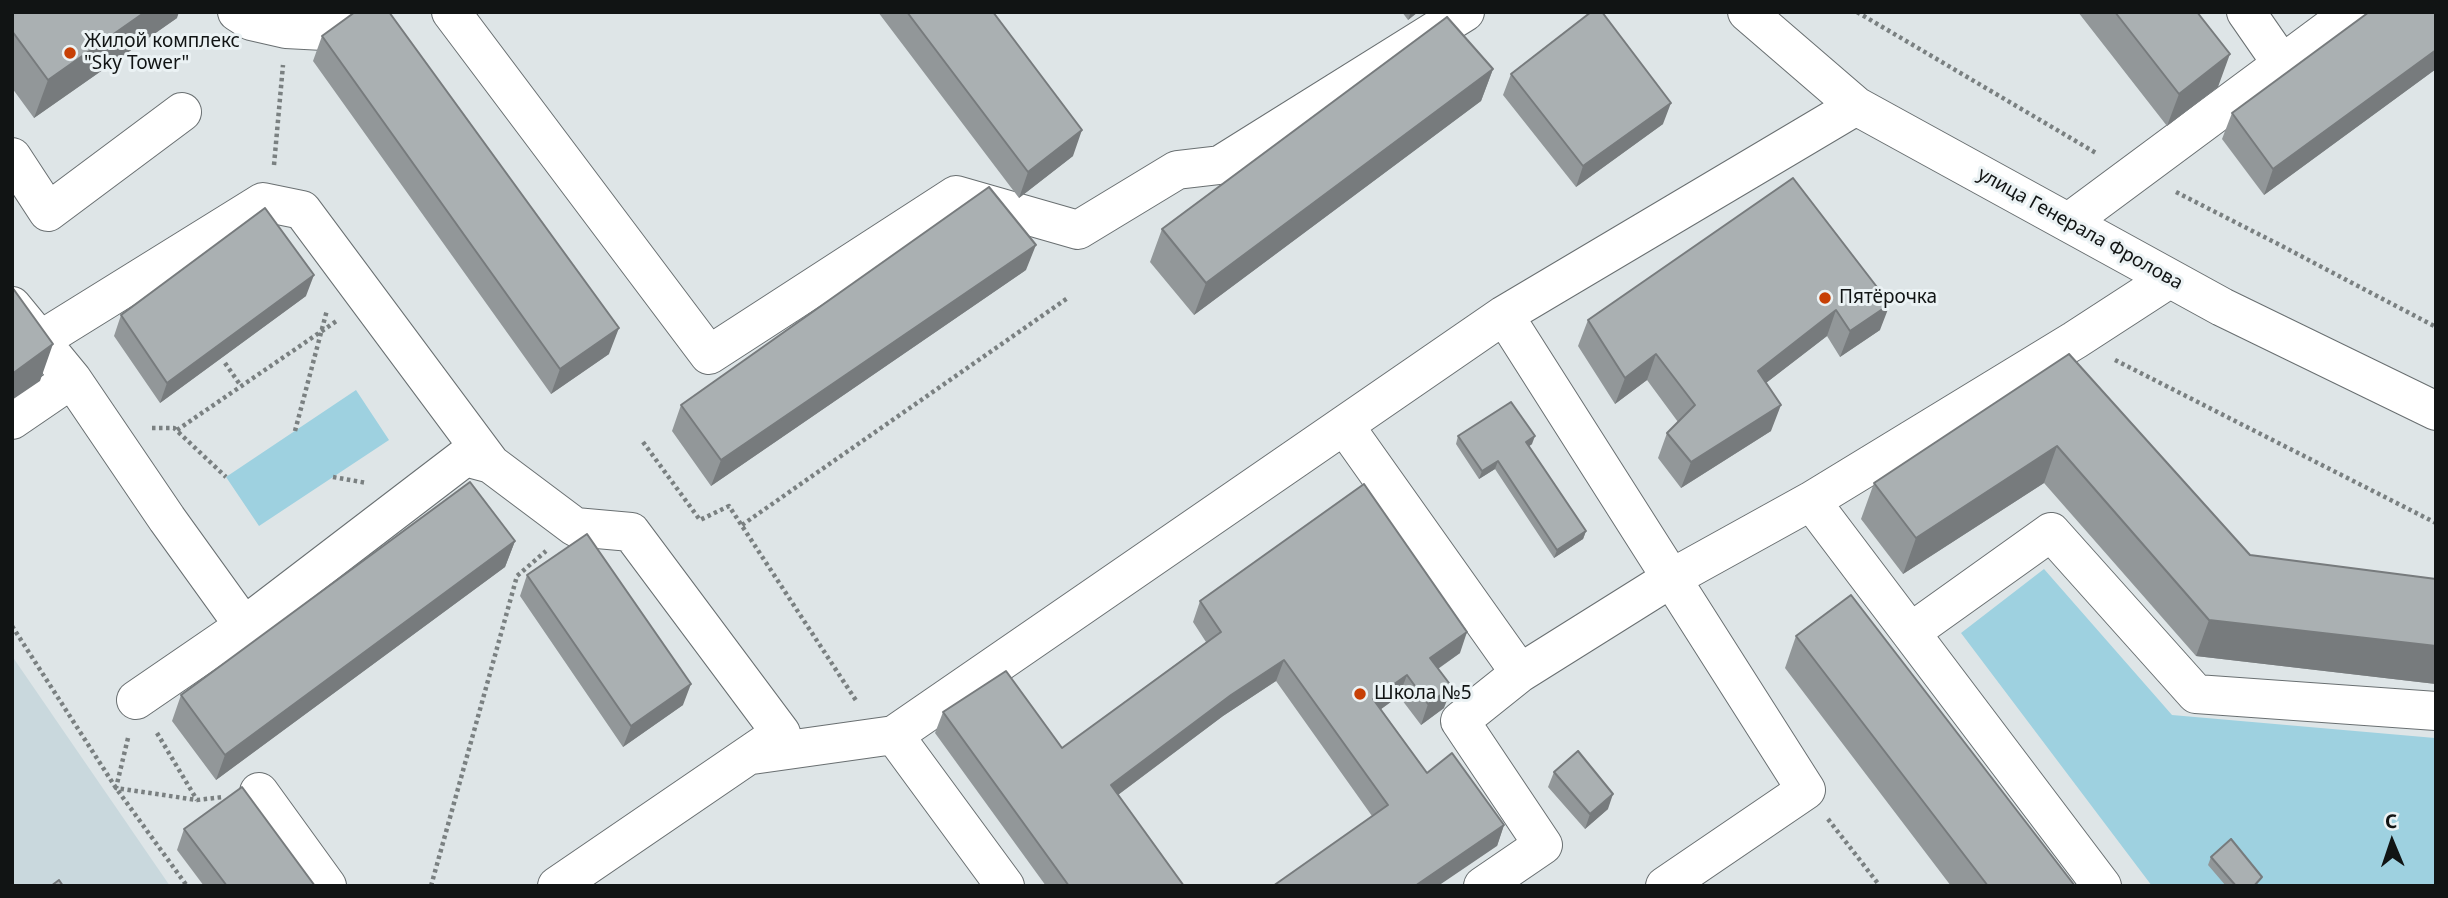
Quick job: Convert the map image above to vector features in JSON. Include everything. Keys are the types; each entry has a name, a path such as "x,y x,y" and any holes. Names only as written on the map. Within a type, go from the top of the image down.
{"street":[{"path":"237,12 251,21 286,29 324,31 356,12"},
{"path":"451,12 709,355 956,195 1078,230 1177,170 1220,165 1465,12"},
{"name":"улица Генерала Фролова","path":"1747,12 1856,106 2235,314 2436,411"},
{"path":"2246,12 2282,64"},
{"path":"2068,222 2352,12"},
{"path":"747,756 887,736 1504,315 1856,106"},
{"path":"12,157 48,212 182,112"},
{"path":"39,341 263,202 302,210 491,464 575,527 631,532 780,733 557,886"},
{"path":"1483,886 1543,845 1460,721 1520,673 1670,579 1811,501 2075,340 2169,279"},
{"path":"12,306 72,379 166,519 244,625"},
{"path":"1504,315 1806,790 1665,886"},
{"path":"12,420 72,379"},
{"path":"1344,425 1520,673"},
{"path":"136,700 244,625 466,457 491,464"},
{"path":"1811,501 2102,886"},
{"path":"1911,632 2051,532 2196,694 2436,711"},
{"path":"887,736 1005,886"},
{"path":"259,792 327,886"}],"path":[{"path":"270,204 286,29"},
{"path":"295,431 338,260"},
{"path":"742,525 1069,297"},
{"path":"177,430 368,299"},
{"path":"2075,340 2436,523"},
{"path":"225,363 241,386"},
{"path":"150,428 174,428 226,477"},
{"path":"643,442 699,520 729,506 887,736"},
{"path":"432,886 517,576 575,527"},
{"path":"12,626 117,788 187,886"},
{"path":"117,788 136,700"},
{"path":"136,700 197,800"},
{"path":"117,788 197,800 259,792"},
{"path":"1806,790 1880,886"}],"shaded area":[{"path":"356,390 389,440 259,526 226,477"},
{"path":"2044,569 2172,715 2435,738 2436,886 2152,886 1961,633"},
{"path":"12,656 170,886 12,886"}],"building":[{"path":"12,12 145,12 48,80 12,31"},
{"path":"355,12 389,12 619,328 560,369 322,36"},
{"path":"907,12 993,12 1082,130 1028,172"},
{"path":"1591,12 1602,12 1671,103 1583,166 1511,74"},
{"path":"2115,12 2197,12 2230,54 2179,94"},
{"path":"2369,12 2436,12 2436,50 2273,169 2232,113"},
{"path":"1447,17 1493,69 1206,283 1162,229"},
{"path":"1793,178 1890,304 1850,331 1836,310 1758,371 1781,405 1691,462 1667,433 1695,405 1656,354 1625,378 1588,320"},
{"path":"989,187 1036,245 721,460 681,405"},
{"path":"265,208 314,275 167,383 121,315"},
{"path":"12,287 53,344 12,374"},
{"path":"2069,354 2250,555 2436,579 2436,646 2209,620 2057,446 1916,538 1874,483"},
{"path":"1511,402 1535,436 1526,442 1586,531 1557,550 1498,461 1482,471 1458,436"},
{"path":"470,482 515,541 225,755 181,695"},
{"name":"Школа №5","path":"1364,484 1467,632 1430,658 1452,687 1428,704 1407,675 1373,699 1427,773 1452,753 1504,825 1415,886 1273,886 1388,805 1284,660 1231,695 1111,785 1184,886 1069,886 943,712 1006,671 1062,748 1221,632 1200,601"},
{"path":"587,534 691,684 631,726 527,575"},
{"path":"1851,595 2075,886 1988,886 1796,636"},
{"path":"1578,751 1613,794 1590,814 1554,772"},
{"path":"242,787 315,886 227,886 184,829"},
{"path":"2231,839 2262,877 2254,886 2236,886 2211,857"},
{"path":"59,880 63,886 51,886"}],"place":[{"name":"Жилой комплекс \"Sky Tower\"","path":"70,53"},
{"name":"Пятёрочка","path":"1825,298"},
{"name":"Школа №5","path":"1360,694"}]}
